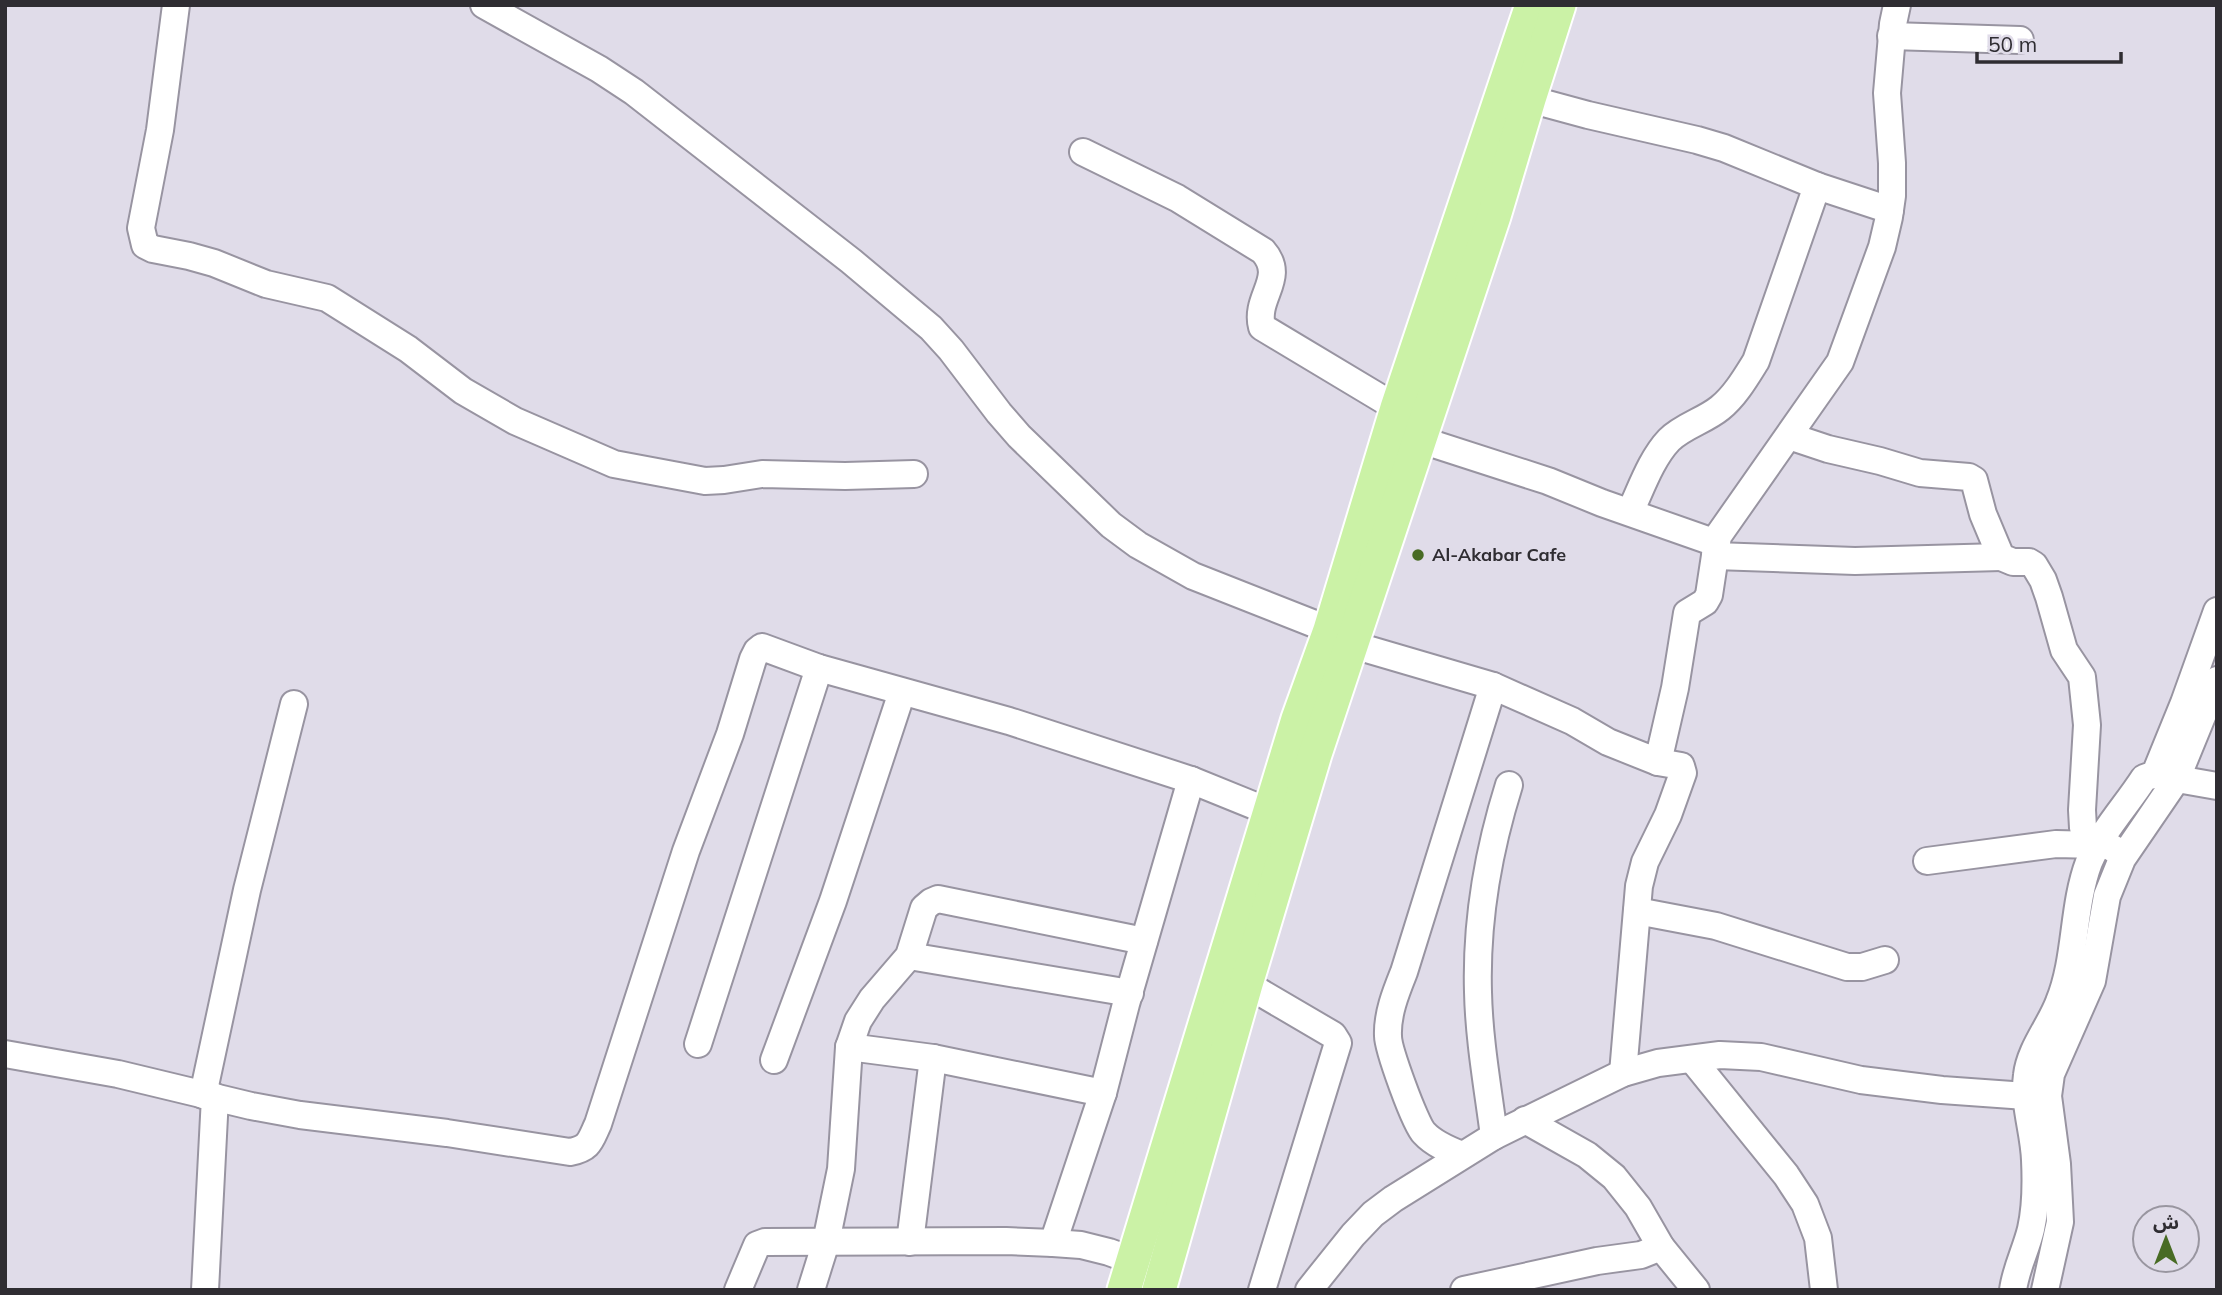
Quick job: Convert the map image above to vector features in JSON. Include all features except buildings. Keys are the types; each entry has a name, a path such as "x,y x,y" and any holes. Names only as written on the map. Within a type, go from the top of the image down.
{"main road":[{"path":"1162,1281 1246,984 1315,754 1397,408 1532,5"},
{"path":"1128,1275 1298,719 1342,637 1421,440 1559,5"}],"street":[{"path":"176,5 160,130 141,228 145,245 214,263 276,287 327,298 408,349 463,391 515,421 614,464 705,481 762,474 914,474"},
{"path":"484,5 599,69 634,92 851,261 931,328 1019,436 1120,531 1169,564 1342,637 1493,686 1572,721 1608,742 1658,762 1681,766 1683,773 1668,815 1645,862 1639,886 1623,1073"},
{"path":"1658,762 1675,688 1687,613 1703,603 1709,595 1722,528 1840,362 1886,232 1891,210 1892,163 1887,93 1891,36 1897,5"},
{"path":"1891,36 2020,40"},
{"path":"1529,99 1588,116 1698,140 1817,186 1891,210"},
{"path":"1083,152 1177,198 1263,251 1271,260 1272,276 1260,313 1262,327 1397,408"},
{"path":"1630,512 1668,440 1680,430 1721,407 1756,361 1817,186"},
{"path":"1789,436 1920,473 1969,477 1973,480 1983,514 2001,557"},
{"path":"1421,440 1548,481 1716,549 1855,561 2001,557 2013,562 2029,562 2034,565 2043,580 2064,650 2082,677 2087,725 2083,828 2098,843 2124,856"},
{"path":"2166,777 2184,703 2217,611"},
{"path":"5,1054 118,1074 300,1115 447,1133 570,1152 586,1147 603,1111 687,851 730,734 753,659 762,647 819,668 1009,721 1191,780 1270,812"},
{"path":"698,1044 819,668"},
{"path":"2217,680 2166,777 2124,856 2107,895 2092,981 2051,1074 2049,1096 2060,1192 2060,1223 2047,1289 2012,1283 2031,1228 2034,1194 2035,1157 2026,1096 2027,1073 2037,1046 2059,1003 2068,971 2079,897 2089,864 2098,843 2144,778 2166,777 2217,786"},
{"path":"1462,1155 1441,1146 1424,1133 1415,1118 1388,1035 1396,991 1493,686"},
{"path":"774,1060 833,901 902,692"},
{"path":"205,1290 209,1096 247,890 294,704"},
{"path":"1053,1243 1103,1093 1191,780"},
{"path":"1494,1136 1478,993 1479,942 1482,898 1498,819 1509,785"},
{"path":"1927,861 2056,844 2098,843"},
{"path":"811,1290 826,1242 841,1168 849,1047 858,1021 872,999 909,957 925,908 938,899 1144,942"},
{"path":"1637,911 1716,926 1847,967 1862,967 1885,960"},
{"path":"909,957 1130,993"},
{"path":"1246,984 1333,1035 1338,1043 1262,1290"},
{"path":"849,1047 933,1058 1103,1093"},
{"path":"1309,1290 1353,1235 1373,1214 1394,1199 1494,1136 1623,1073 1657,1063 1720,1055 1761,1057 1861,1080 1942,1090 2026,1096"},
{"path":"910,1242 933,1058"},
{"path":"1692,1059 1786,1175 1805,1204 1818,1238 1824,1290"},
{"path":"1525,1120 1587,1155 1614,1177 1639,1206 1661,1247 1696,1290"},
{"path":"738,1290 755,1247 760,1243 1006,1241 1081,1245 1109,1252 1128,1275 1162,1281"},
{"path":"1464,1290 1597,1261 1641,1255 1661,1247"}],"place":[{"name":"Al-Akabar Cafe","path":"1418,555"}]}
